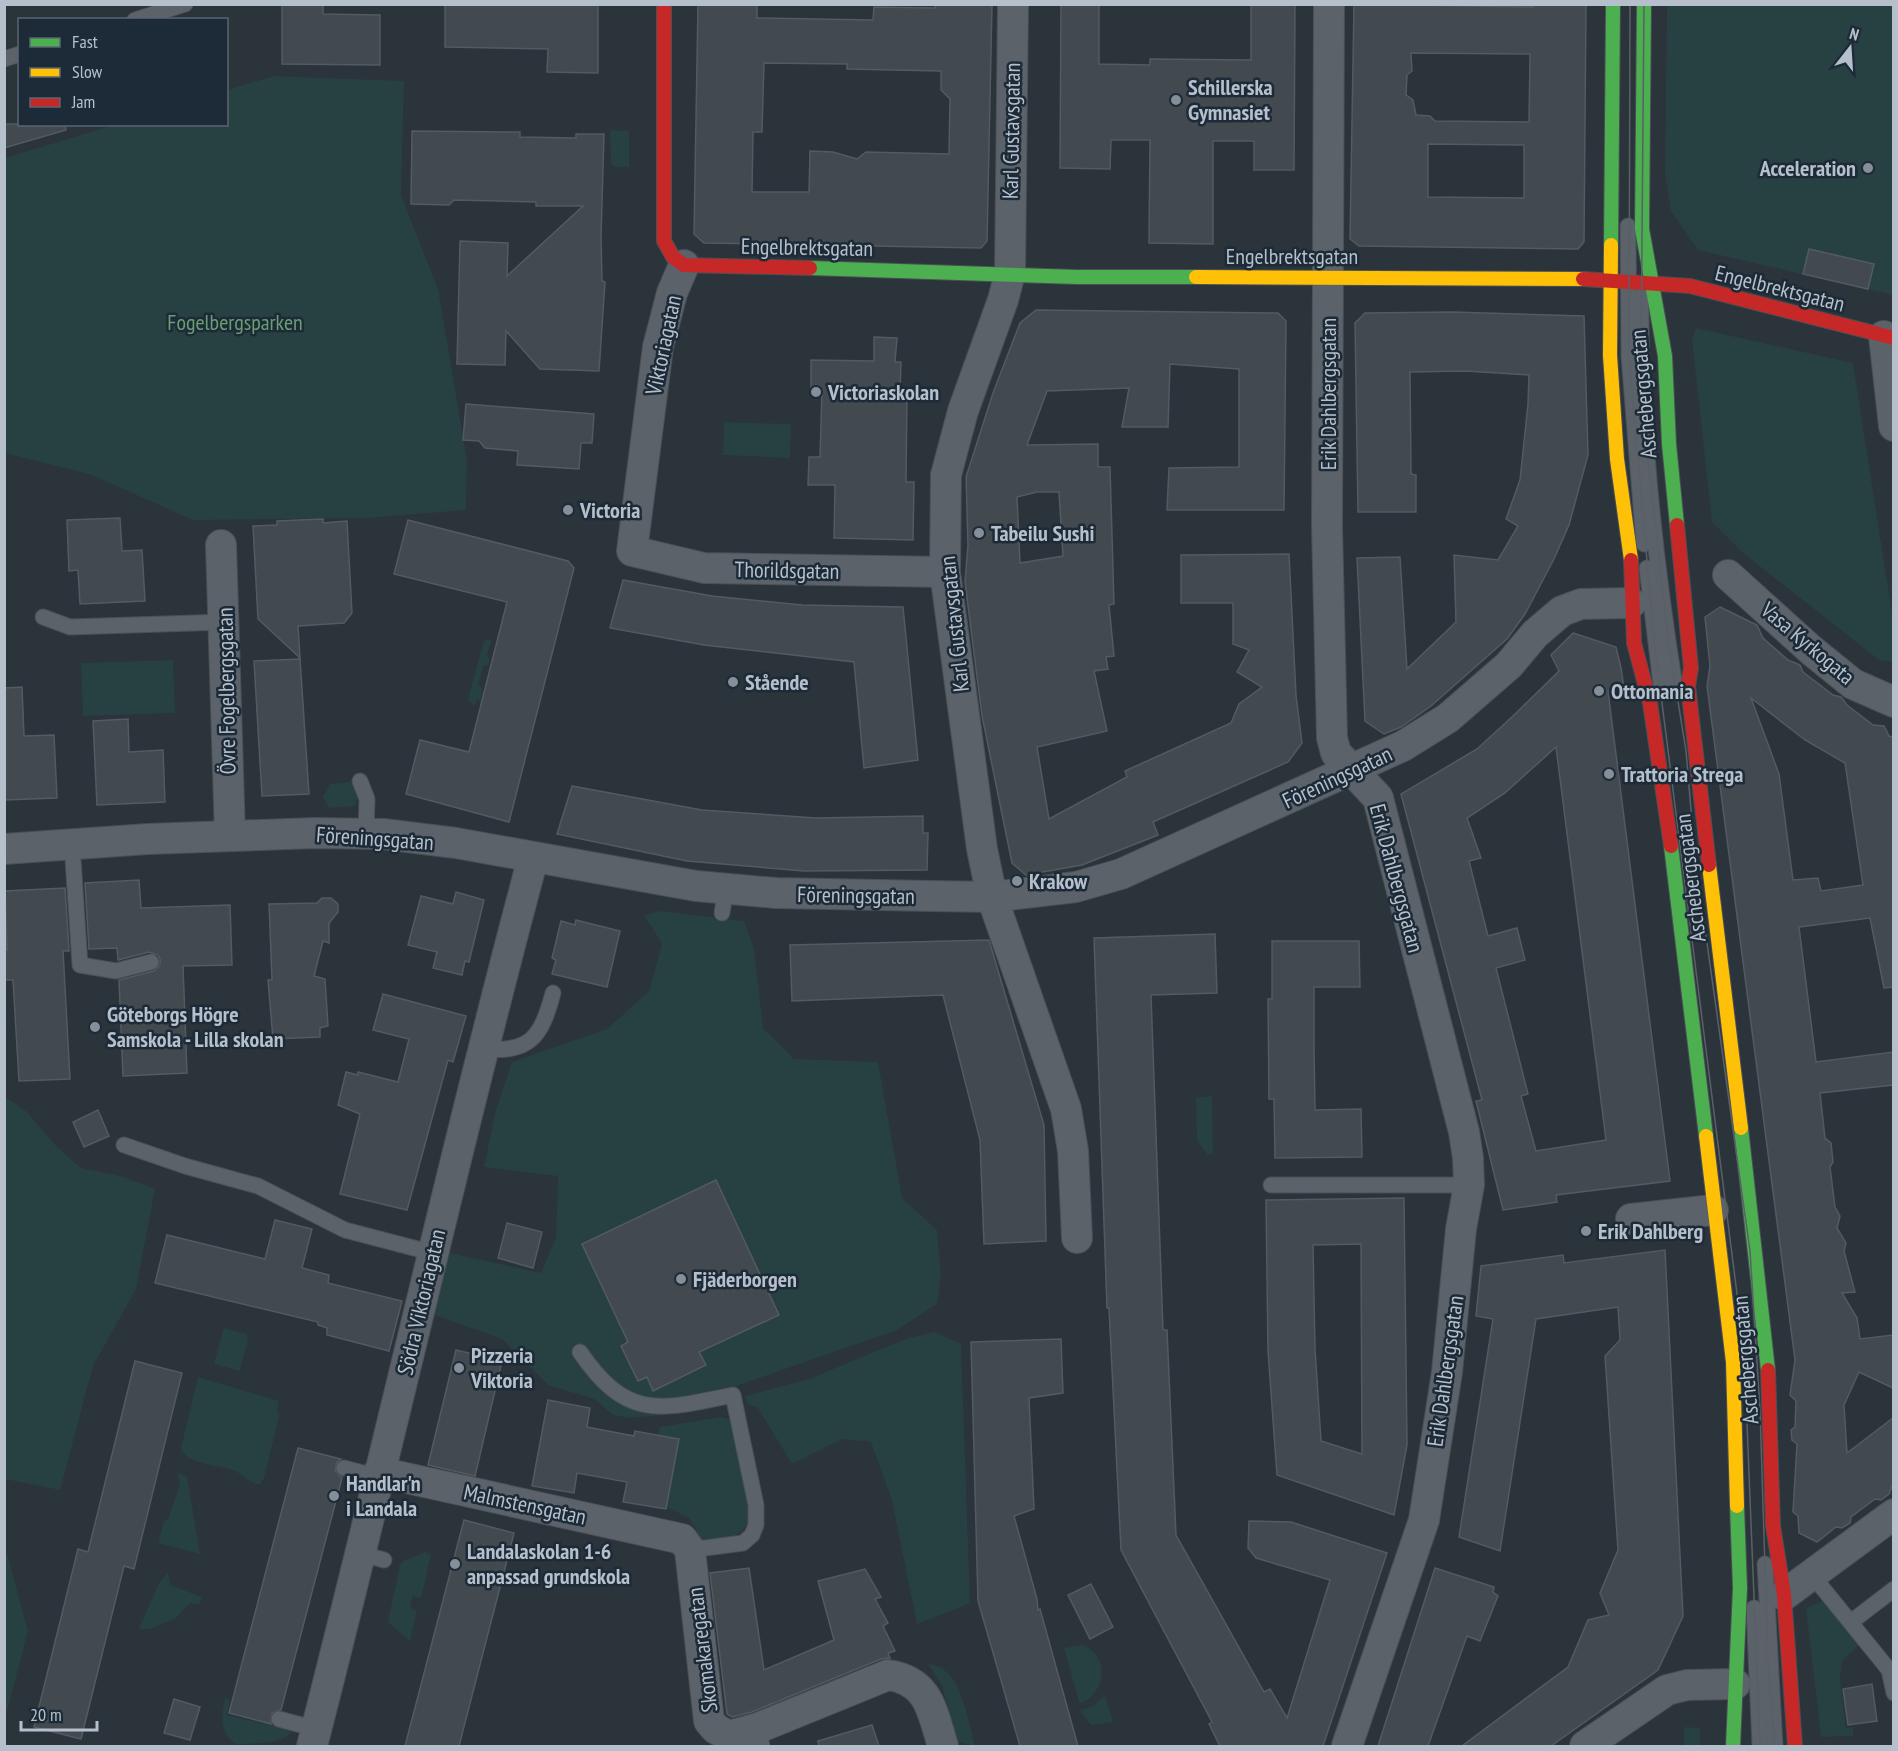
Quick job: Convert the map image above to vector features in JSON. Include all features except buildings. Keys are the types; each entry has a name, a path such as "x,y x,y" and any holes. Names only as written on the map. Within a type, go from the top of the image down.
{"street":[{"name":"Viktoriagatan","path":"632,551 658,347 672,293 684,265 674,257 664,241 664,4"},
{"name":"Karl Gustavsgatan","path":"1013,4 1010,273 1003,300 963,411 946,475 945,572 982,849 992,897 1066,1109 1073,1151 1077,1238"},
{"name":"Erik Dahlbergsgatan","path":"1329,4 1328,549 1332,738 1336,753 1378,798 1464,1132 1469,1185 1461,1229 1447,1372 1424,1520 1347,1746"},
{"name":"Aschebergsgatan","path":"1613,4 1609,279 1610,355 1617,459 1632,571 1631,603 1634,643 1650,703 1664,789 1733,1362 1740,1588 1733,1746"},
{"path":"1642,229 1644,4"},
{"name":"Engelbrektsgatan","path":"684,265 1010,273 1077,277 1609,279 1690,286 1889,337"},
{"name":"Aschebergsgatan","path":"1640,281 1665,356 1669,444 1691,668 1688,686 1767,1348 1773,1526 1784,1595 1795,1746"},
{"path":"1889,337 1893,426"},
{"name":"Övre Fogelbergsgatan","path":"221,545 230,836"},
{"name":"Thorildsgatan","path":"632,551 704,568 945,572"},
{"name":"Vasa Kyrkogata","path":"1728,575 1811,650 1853,684 1893,702"},
{"name":"Föreningsgatan","path":"4,849 230,836 366,834 456,843 724,901 776,893 992,897 1076,887 1121,874 1352,772 1403,746 1448,718 1509,665 1536,634 1562,610 1581,604 1631,603"},
{"name":"Södra Viktoriagatan","path":"314,1738 372,1556 379,1475 482,1049 533,858"},
{"path":"1631,1219 1713,1210"},
{"name":"Malmstensgatan","path":"379,1475 680,1543"},
{"path":"1784,1595 1893,1514"},
{"name":"Skomakaregatan","path":"680,1543 709,1721 716,1729 729,1736 760,1737"},
{"path":"760,1737 888,1675 906,1678 927,1697 943,1746"},
{"path":"1584,1746 1667,1690 1687,1685 1735,1684"}],"lane":[{"path":"141,18 185,4"},
{"path":"1630,4 1641,356 1657,557 1686,752 1695,857 1750,1251 1760,1410 1775,1746"},
{"path":"1642,229 1640,281 1629,356 1653,628 1744,1349 1760,1746"},
{"path":"42,617 70,627 225,622"},
{"path":"360,781 367,799 366,834"},
{"path":"72,844 80,965 116,971 151,962"},
{"path":"482,1049 509,1051 526,1044 545,1022 553,993"},
{"path":"124,1145 185,1166 258,1186 345,1230 433,1253"},
{"path":"1271,1185 1469,1185"},
{"path":"580,1352 596,1375 622,1397 636,1403 675,1407 733,1395 756,1504 756,1525 752,1535 743,1543 680,1543"},
{"path":"345,1468 379,1475"},
{"path":"1765,1557 1773,1563 1784,1595"},
{"path":"1812,1575 1889,1670 1893,1693"},
{"path":"1851,1622 1893,1589"},
{"path":"279,1719 314,1738"}],"green space":[{"path":"1667,5 1893,5 1893,295 1698,250 1671,211 1665,174"},
{"name":"Fogelbergsparken","path":"274,76 404,81 401,195 438,289 467,460 466,510 367,518 193,520 92,475 5,453 5,158 111,126 228,126 228,90"},
{"path":"610,130 629,131 629,167 615,167 611,164"},
{"path":"1696,328 1853,363 1893,620 1893,662 1879,660 1743,553 1712,522 1692,340"},
{"path":"724,422 791,424 790,458 723,455"},
{"path":"492,639 487,655 490,660 488,665 484,665 478,684 482,688 481,700 477,699 474,706 468,699 484,641"},
{"path":"173,660 175,713 83,716 81,663"},
{"path":"353,782 358,794 355,806 329,808 323,797 330,784"},
{"path":"661,911 744,921 754,948 763,1028 794,1059 878,1062 902,1198 937,1230 941,1276 937,1304 897,1330 736,1386 686,1413 629,1418 613,1415 594,1399 548,1385 502,1339 426,1312 441,1251 541,1273 556,1238 558,1176 484,1167 495,1113 512,1062 607,1029 649,991 662,944 644,915"},
{"path":"4,1096 27,1112 56,1146 81,1168 120,1176 155,1189 136,1289 93,1366 60,1490 5,1479"},
{"path":"1212,1096 1213,1153 1208,1155 1197,1141 1196,1098"},
{"path":"224,1328 246,1334 248,1339 240,1371 214,1364"},
{"path":"935,1332 961,1344 970,1603 917,1624 892,1501 871,1442 842,1439 792,1464 758,1408 748,1404 745,1396 809,1379 908,1338"},
{"path":"198,1377 279,1401 277,1413 280,1413 264,1478 260,1484 235,1471 205,1464 184,1454 181,1448"},
{"path":"720,1417 728,1419 732,1425 751,1518 742,1531 731,1537 702,1540 689,1518 667,1507 679,1439 658,1435 660,1427"},
{"path":"177,1473 187,1476 200,1554 158,1543 164,1521 168,1519 180,1485"},
{"path":"5,1546 28,1631 5,1719"},
{"path":"425,1552 431,1555 421,1598 413,1596 410,1607 417,1611 410,1641 388,1622 400,1565 403,1561"},
{"path":"168,1572 170,1585 202,1597 199,1605 190,1603 176,1618 150,1629 139,1629 159,1583"},
{"path":"1825,1600 1860,1644 1842,1661 1840,1678 1846,1728 1853,1727 1853,1736 1821,1737 1806,1608"},
{"path":"1082,1645 1097,1657 1102,1674 1096,1691 1081,1703 1064,1648"},
{"path":"928,1664 939,1667 949,1674 956,1684 962,1696 975,1746 958,1742 942,1686"},
{"path":"1105,1695 1113,1722 1091,1725 1080,1710 1093,1706"},
{"path":"225,1698 230,1700 227,1715 283,1728 291,1732 281,1740 238,1745 227,1736 224,1730 222,1718"},
{"path":"1684,1727 1700,1728 1700,1746 1684,1746"}],"tram line":[{"path":"1630,4 1629,356 1654,640 1744,1349 1760,1746"},
{"path":"1644,4 1641,356 1648,457 1668,639 1686,751 1695,857 1750,1251 1760,1410 1768,1663 1775,1746"}],"traffic: fast":[{"path":"1611,245 1613,4"},
{"path":"1644,4 1642,229 1665,356 1669,444 1677,525"},
{"path":"810,268 1077,277 1196,277"},
{"path":"1671,846 1706,1136"},
{"path":"1741,1128 1768,1370"},
{"path":"1733,1746 1740,1588 1737,1506"}],"traffic: slow":[{"path":"1611,245 1610,355 1617,459 1631,560"},
{"path":"1196,277 1583,279"},
{"path":"1709,865 1741,1128"},
{"path":"1706,1136 1733,1362 1737,1506"}],"traffic: jam":[{"path":"664,4 664,241 673,257 684,265 810,268"},
{"path":"1583,279 1690,286 1894,338"},
{"path":"1677,525 1691,668 1688,686 1709,865"},
{"path":"1631,560 1634,643 1650,703 1671,846"},
{"path":"1768,1370 1773,1526 1784,1595 1795,1746"}],"place":[{"name":"Schillerska Gymnasiet","path":"1176,100"},
{"name":"Acceleration","path":"1868,168"},
{"name":"Victoriaskolan","path":"816,392"},
{"name":"Victoria","path":"568,510"},
{"name":"Tabeilu Sushi","path":"979,533"},
{"name":"Stående","path":"733,682"},
{"name":"Ottomania","path":"1599,691"},
{"name":"Trattoria Strega","path":"1609,774"},
{"name":"Krakow","path":"1017,881"},
{"name":"Göteborgs Högre Samskola - Lilla skolan","path":"95,1027"},
{"name":"Erik Dahlberg","path":"1586,1231"},
{"name":"Fjäderborgen","path":"681,1279"},
{"name":"Pizzeria Viktoria","path":"459,1368"},
{"name":"Handlar'n i Landala","path":"334,1496"},
{"name":"Landalaskolan 1-6 anpassad grundskola","path":"455,1564"}]}
